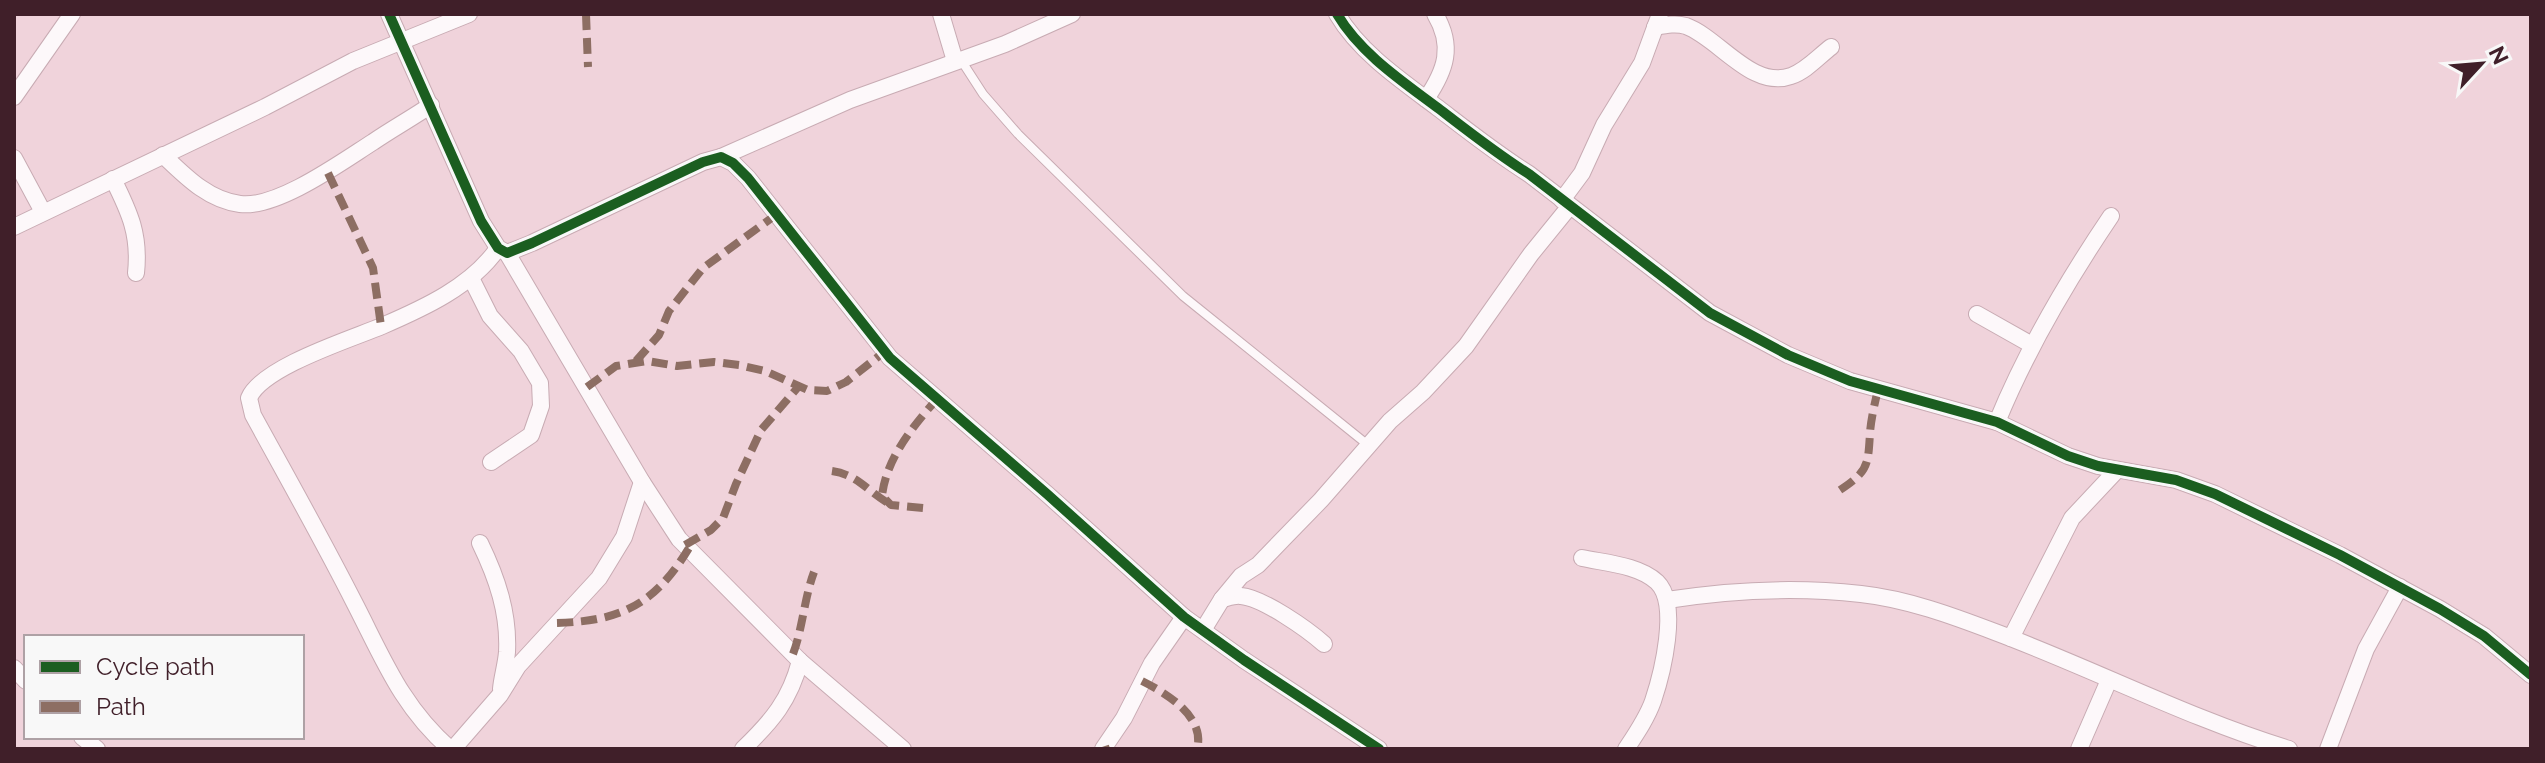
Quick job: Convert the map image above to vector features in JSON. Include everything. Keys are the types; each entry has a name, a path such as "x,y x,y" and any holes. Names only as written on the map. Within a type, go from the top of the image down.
{"street":[{"path":"14,97 72,14"},
{"path":"389,14 481,221 503,250 679,539 800,661 903,749"},
{"path":"14,227 401,40 469,14"},
{"path":"941,14 958,60"},
{"path":"642,482 624,537 599,578 518,666 500,695 452,749 416,716 380,657 355,604 253,415 249,398 256,387 276,373 419,309 471,278 503,250 532,243 703,162 850,100 1005,44 1072,14"},
{"path":"1337,14 1363,48 1426,99 1710,313 1788,355 1850,381 1997,422 2068,456 2098,466 2176,480 2215,494 2326,547 2400,587 2484,636 2531,675"},
{"path":"1426,99 1439,81 1447,55 1442,25 1435,14"},
{"path":"1203,630 1241,576 1258,565 1321,500 1368,445 1466,346 1566,203 1604,125 1642,63 1658,20 1687,27 1749,70 1772,77 1795,75 1831,47"},
{"path":"163,155 203,190 239,204 263,202 328,173 431,105"},
{"path":"721,157 733,163 748,178 890,358 1184,617 1379,749"},
{"path":"14,158 43,212"},
{"path":"113,179 135,230 138,244 136,273"},
{"path":"1997,422 2032,345 2111,216"},
{"path":"471,278 490,316 521,351 540,383 541,406 531,435 491,462"},
{"path":"1977,314 2032,345"},
{"path":"2011,638 2072,518 2117,470"},
{"path":"480,543 498,584 507,625 507,655 500,695"},
{"path":"1582,558 1645,574 1659,583 1667,600 1668,630 1653,702 1626,749"},
{"path":"2328,749 2366,649 2400,587"},
{"path":"1667,600 1712,594 1791,591 1863,594 1941,612 2011,638 2202,719 2289,749"},
{"path":"1222,599 1241,596 1262,604 1290,618 1324,644"},
{"path":"1103,749 1124,718 1152,663 1184,617"},
{"path":"743,749 785,703 794,686 800,661"},
{"path":"2079,749 2109,680"}],"lane":[{"path":"958,60 1018,134 1183,296 1368,445"}],"marked path":[{"path":"586,14 588,67"},
{"path":"328,173 373,268 381,326"},
{"path":"636,361 659,335 669,311 703,268 777,214"},
{"path":"587,387 616,366 647,361 677,366 714,362 765,371 808,390 827,391 846,382 884,352"},
{"path":"685,545 711,530 723,518 761,430 799,386"},
{"path":"1840,490 1865,466 1878,389"},
{"path":"923,508 891,505 882,496 895,456 937,399"},
{"path":"832,471 855,479 888,503"},
{"path":"557,623 600,618 635,606 663,583 689,548"},
{"path":"793,654 814,572"},
{"path":"1142,681 1172,699 1190,717 1196,727 1197,749"}],"cycle path":[{"path":"389,14 481,221 498,248 507,253 532,243 703,162 721,157 733,163 890,358 1184,617 1379,749"},
{"path":"1337,14 1357,41 1396,77 1710,313 1788,355 1850,381 1997,422 2068,456 2098,466 2176,480 2215,494 2340,555 2440,609 2484,636 2531,675"}]}
